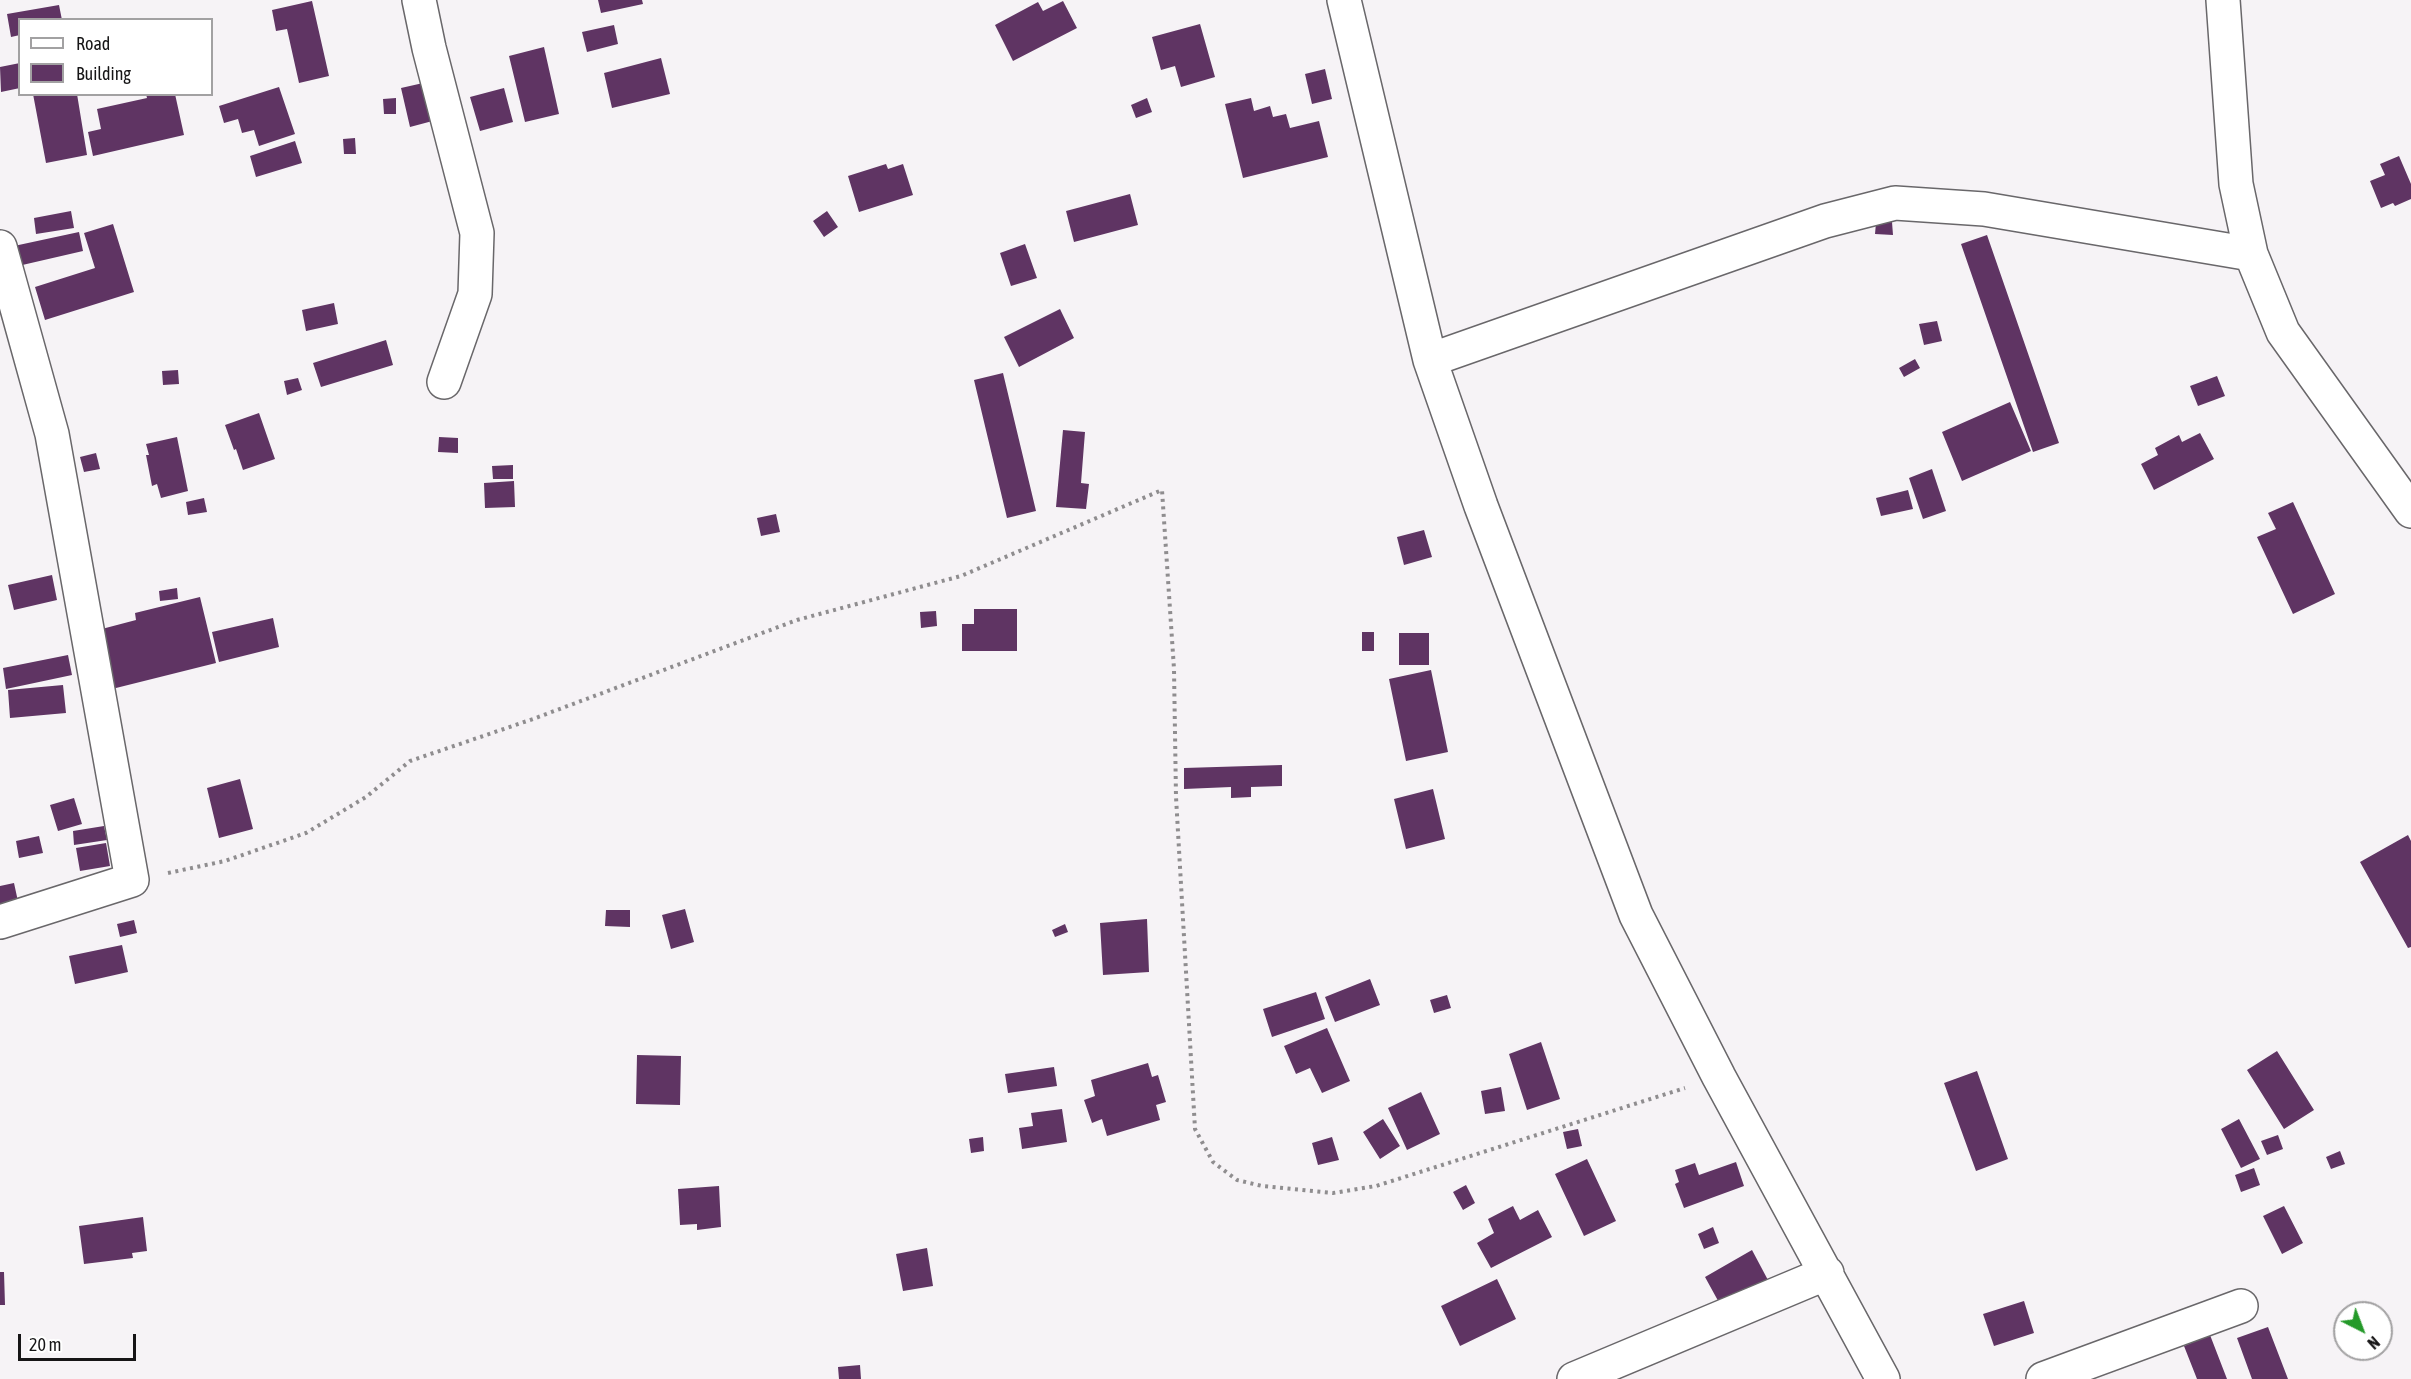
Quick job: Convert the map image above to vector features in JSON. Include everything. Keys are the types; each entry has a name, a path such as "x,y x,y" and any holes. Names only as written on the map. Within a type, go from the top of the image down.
{"street":[{"path":"419,0 429,48 477,233 475,294 444,381"},
{"path":"1344,0 1430,360 1480,506 1636,915 1719,1077 1883,1379"},
{"path":"2223,0 2236,184 2251,254 2283,332 2409,504"},
{"path":"1430,360 1825,221 1895,203 1984,209 2251,254"},
{"path":"0,247 52,434 132,880 0,922"},
{"path":"1574,1379 1827,1273"},
{"path":"2043,1379 2241,1306"}],"path":[{"path":"132,880 225,861 306,833 366,797 410,761 533,719 797,620 961,576 1162,490 1174,669 1176,797 1195,1129 1213,1162 1237,1180 1262,1186 1333,1193 1376,1186 1719,1077"}],"building":[{"path":"598,0 642,0 643,4 601,13"},
{"path":"312,1 329,76 299,83 287,29 276,31 272,10"},
{"path":"1063,1 1077,28 1013,61 995,25 1038,2 1043,11"},
{"path":"59,5 62,18 18,18 18,35 11,37 7,14"},
{"path":"1200,24 1215,77 1181,87 1175,66 1161,70 1152,37"},
{"path":"614,25 618,44 587,52 582,32"},
{"path":"544,47 559,114 525,122 509,56"},
{"path":"661,58 670,94 612,108 604,73"},
{"path":"18,63 18,88 1,92 0,67"},
{"path":"1325,69 1332,99 1312,104 1305,74"},
{"path":"432,81 440,119 410,127 401,88"},
{"path":"279,87 295,134 259,146 254,130 242,133 238,119 224,123 219,106"},
{"path":"504,88 513,122 480,131 470,97"},
{"path":"33,96 77,96 87,155 46,163"},
{"path":"146,96 175,96 184,135 93,156 88,132 101,129 97,109 147,98"},
{"path":"396,98 396,114 384,114 383,99"},
{"path":"1147,98 1152,112 1136,118 1131,105"},
{"path":"1251,98 1254,111 1270,106 1273,117 1286,114 1290,128 1319,121 1328,157 1243,178 1225,104"},
{"path":"355,138 356,154 344,154 343,139"},
{"path":"295,141 302,163 256,177 250,156"},
{"path":"2399,156 2411,184 2411,199 2395,206 2393,203 2381,208 2370,181 2385,175 2380,164"},
{"path":"886,164 888,169 903,164 913,195 859,212 848,176"},
{"path":"1130,194 1138,225 1074,242 1066,211"},
{"path":"71,211 74,228 36,234 34,218"},
{"path":"827,211 838,227 824,237 813,221"},
{"path":"1892,222 1893,235 1875,234 1876,223"},
{"path":"113,224 134,292 45,320 35,287 95,268 84,233"},
{"path":"79,232 83,251 18,266 14,246"},
{"path":"1987,235 2059,443 2033,452 1961,244"},
{"path":"1025,244 1037,278 1011,286 1000,253"},
{"path":"334,303 338,324 306,331 302,310"},
{"path":"1060,309 1074,338 1019,367 1004,337"},
{"path":"1937,321 1942,341 1924,345 1919,324"},
{"path":"386,340 393,365 321,387 313,363"},
{"path":"1915,359 1920,368 1904,377 1899,368"},
{"path":"178,370 179,384 163,385 162,371"},
{"path":"1003,373 1036,511 1007,518 974,380"},
{"path":"2217,376 2225,396 2198,406 2190,386"},
{"path":"298,378 302,390 287,395 284,381"},
{"path":"2010,402 2031,451 1962,481 1942,432"},
{"path":"259,413 275,459 243,470 225,425"},
{"path":"1063,430 1085,432 1081,483 1089,484 1086,509 1056,507"},
{"path":"2200,433 2214,459 2154,490 2141,464 2158,455 2155,448 2179,435 2182,442"},
{"path":"177,437 188,491 161,498 157,484 152,486 146,444"},
{"path":"439,437 458,438 458,453 438,452"},
{"path":"96,453 100,469 84,472 80,457"},
{"path":"513,465 513,479 493,479 492,466"},
{"path":"1932,469 1946,511 1923,519 1909,478"},
{"path":"514,481 515,507 485,508 484,483"},
{"path":"1908,490 1913,509 1881,516 1876,498"},
{"path":"204,498 207,512 188,515 186,502"},
{"path":"2293,502 2335,594 2293,614 2257,537 2276,529 2268,513"},
{"path":"776,514 780,532 761,536 757,518"},
{"path":"1424,530 1432,557 1404,565 1397,537"},
{"path":"52,575 57,600 14,610 8,585"},
{"path":"177,588 178,599 160,601 159,591"},
{"path":"200,597 216,663 112,689 98,630 136,620 135,613"},
{"path":"974,609 1017,609 1017,651 962,651 962,624 974,624"},
{"path":"936,611 937,626 921,628 920,612"},
{"path":"273,618 279,647 219,662 212,632"},
{"path":"1362,632 1374,632 1374,651 1362,651"},
{"path":"1399,633 1429,633 1429,665 1399,665"},
{"path":"68,655 72,675 6,689 3,668"},
{"path":"1431,670 1448,752 1406,761 1389,679"},
{"path":"63,685 66,713 10,718 8,690"},
{"path":"1282,765 1282,786 1251,787 1251,797 1231,798 1231,787 1184,789 1184,768"},
{"path":"240,779 253,829 219,838 207,788"},
{"path":"1433,789 1445,839 1406,849 1394,799"},
{"path":"74,798 82,824 58,831 50,805"},
{"path":"104,826 107,840 74,845 73,831"},
{"path":"2408,835 2411,841 2411,947 2408,948 2360,862"},
{"path":"39,836 43,853 19,858 16,841"},
{"path":"106,843 110,866 80,871 76,848"},
{"path":"14,883 19,906 0,910 0,886"},
{"path":"685,909 694,942 671,949 662,915"},
{"path":"606,910 630,910 630,927 605,926"},
{"path":"1147,919 1149,972 1103,975 1100,923"},
{"path":"134,920 137,933 120,937 117,924"},
{"path":"1065,924 1068,932 1055,937 1052,930"},
{"path":"122,945 128,972 75,984 69,956"},
{"path":"1370,979 1380,1005 1335,1022 1325,997"},
{"path":"1316,992 1325,1019 1272,1037 1263,1009"},
{"path":"1447,995 1451,1008 1434,1013 1430,1000"},
{"path":"1327,1028 1350,1081 1322,1093 1310,1068 1296,1074 1284,1046"},
{"path":"1541,1042 1560,1099 1527,1110 1509,1054"},
{"path":"2277,1051 2314,1110 2284,1129 2247,1070"},
{"path":"637,1055 681,1056 680,1105 636,1104"},
{"path":"1148,1063 1152,1077 1158,1075 1166,1102 1156,1105 1160,1120 1107,1136 1102,1119 1092,1123 1084,1100 1095,1096 1091,1080"},
{"path":"1054,1067 1057,1086 1008,1093 1005,1074"},
{"path":"1977,1071 2008,1159 1976,1171 1944,1083"},
{"path":"1501,1087 1505,1111 1485,1114 1481,1091"},
{"path":"1421,1092 1440,1134 1407,1150 1388,1108"},
{"path":"1062,1109 1067,1142 1022,1149 1019,1128 1033,1126 1031,1113"},
{"path":"1383,1119 1400,1146 1380,1159 1363,1132"},
{"path":"2239,1119 2260,1159 2241,1168 2221,1129"},
{"path":"1578,1129 1582,1146 1567,1149 1563,1132"},
{"path":"2278,1135 2283,1149 2267,1155 2261,1141"},
{"path":"983,1137 984,1151 971,1153 969,1139"},
{"path":"1332,1137 1339,1160 1318,1165 1312,1143"},
{"path":"2340,1151 2345,1164 2331,1169 2326,1157"},
{"path":"1587,1159 1616,1221 1584,1236 1555,1174"},
{"path":"1736,1162 1744,1186 1684,1208 1675,1184 1679,1182 1675,1170 1695,1163 1699,1175"},
{"path":"2254,1168 2260,1185 2241,1192 2235,1175"},
{"path":"1466,1185 1475,1203 1463,1210 1453,1192"},
{"path":"719,1186 721,1227 697,1230 697,1224 680,1225 678,1189"},
{"path":"1513,1206 1520,1220 1538,1210 1552,1237 1491,1268 1477,1243 1494,1233 1488,1219"},
{"path":"2284,1206 2303,1243 2282,1254 2263,1216"},
{"path":"143,1217 147,1251 132,1253 133,1258 84,1264 79,1226"},
{"path":"1713,1227 1719,1243 1704,1249 1698,1234"},
{"path":"927,1248 933,1286 903,1291 896,1254"},
{"path":"1752,1250 1769,1282 1722,1308 1705,1277"},
{"path":"0,1272 4,1272 5,1305 0,1305"},
{"path":"1497,1279 1516,1319 1460,1346 1441,1306"},
{"path":"2024,1301 2034,1333 1994,1346 1983,1314"},
{"path":"2268,1327 2288,1379 2252,1379 2237,1338"},
{"path":"2210,1335 2227,1379 2197,1379 2184,1346"},
{"path":"860,1365 861,1379 839,1379 838,1367"}]}
